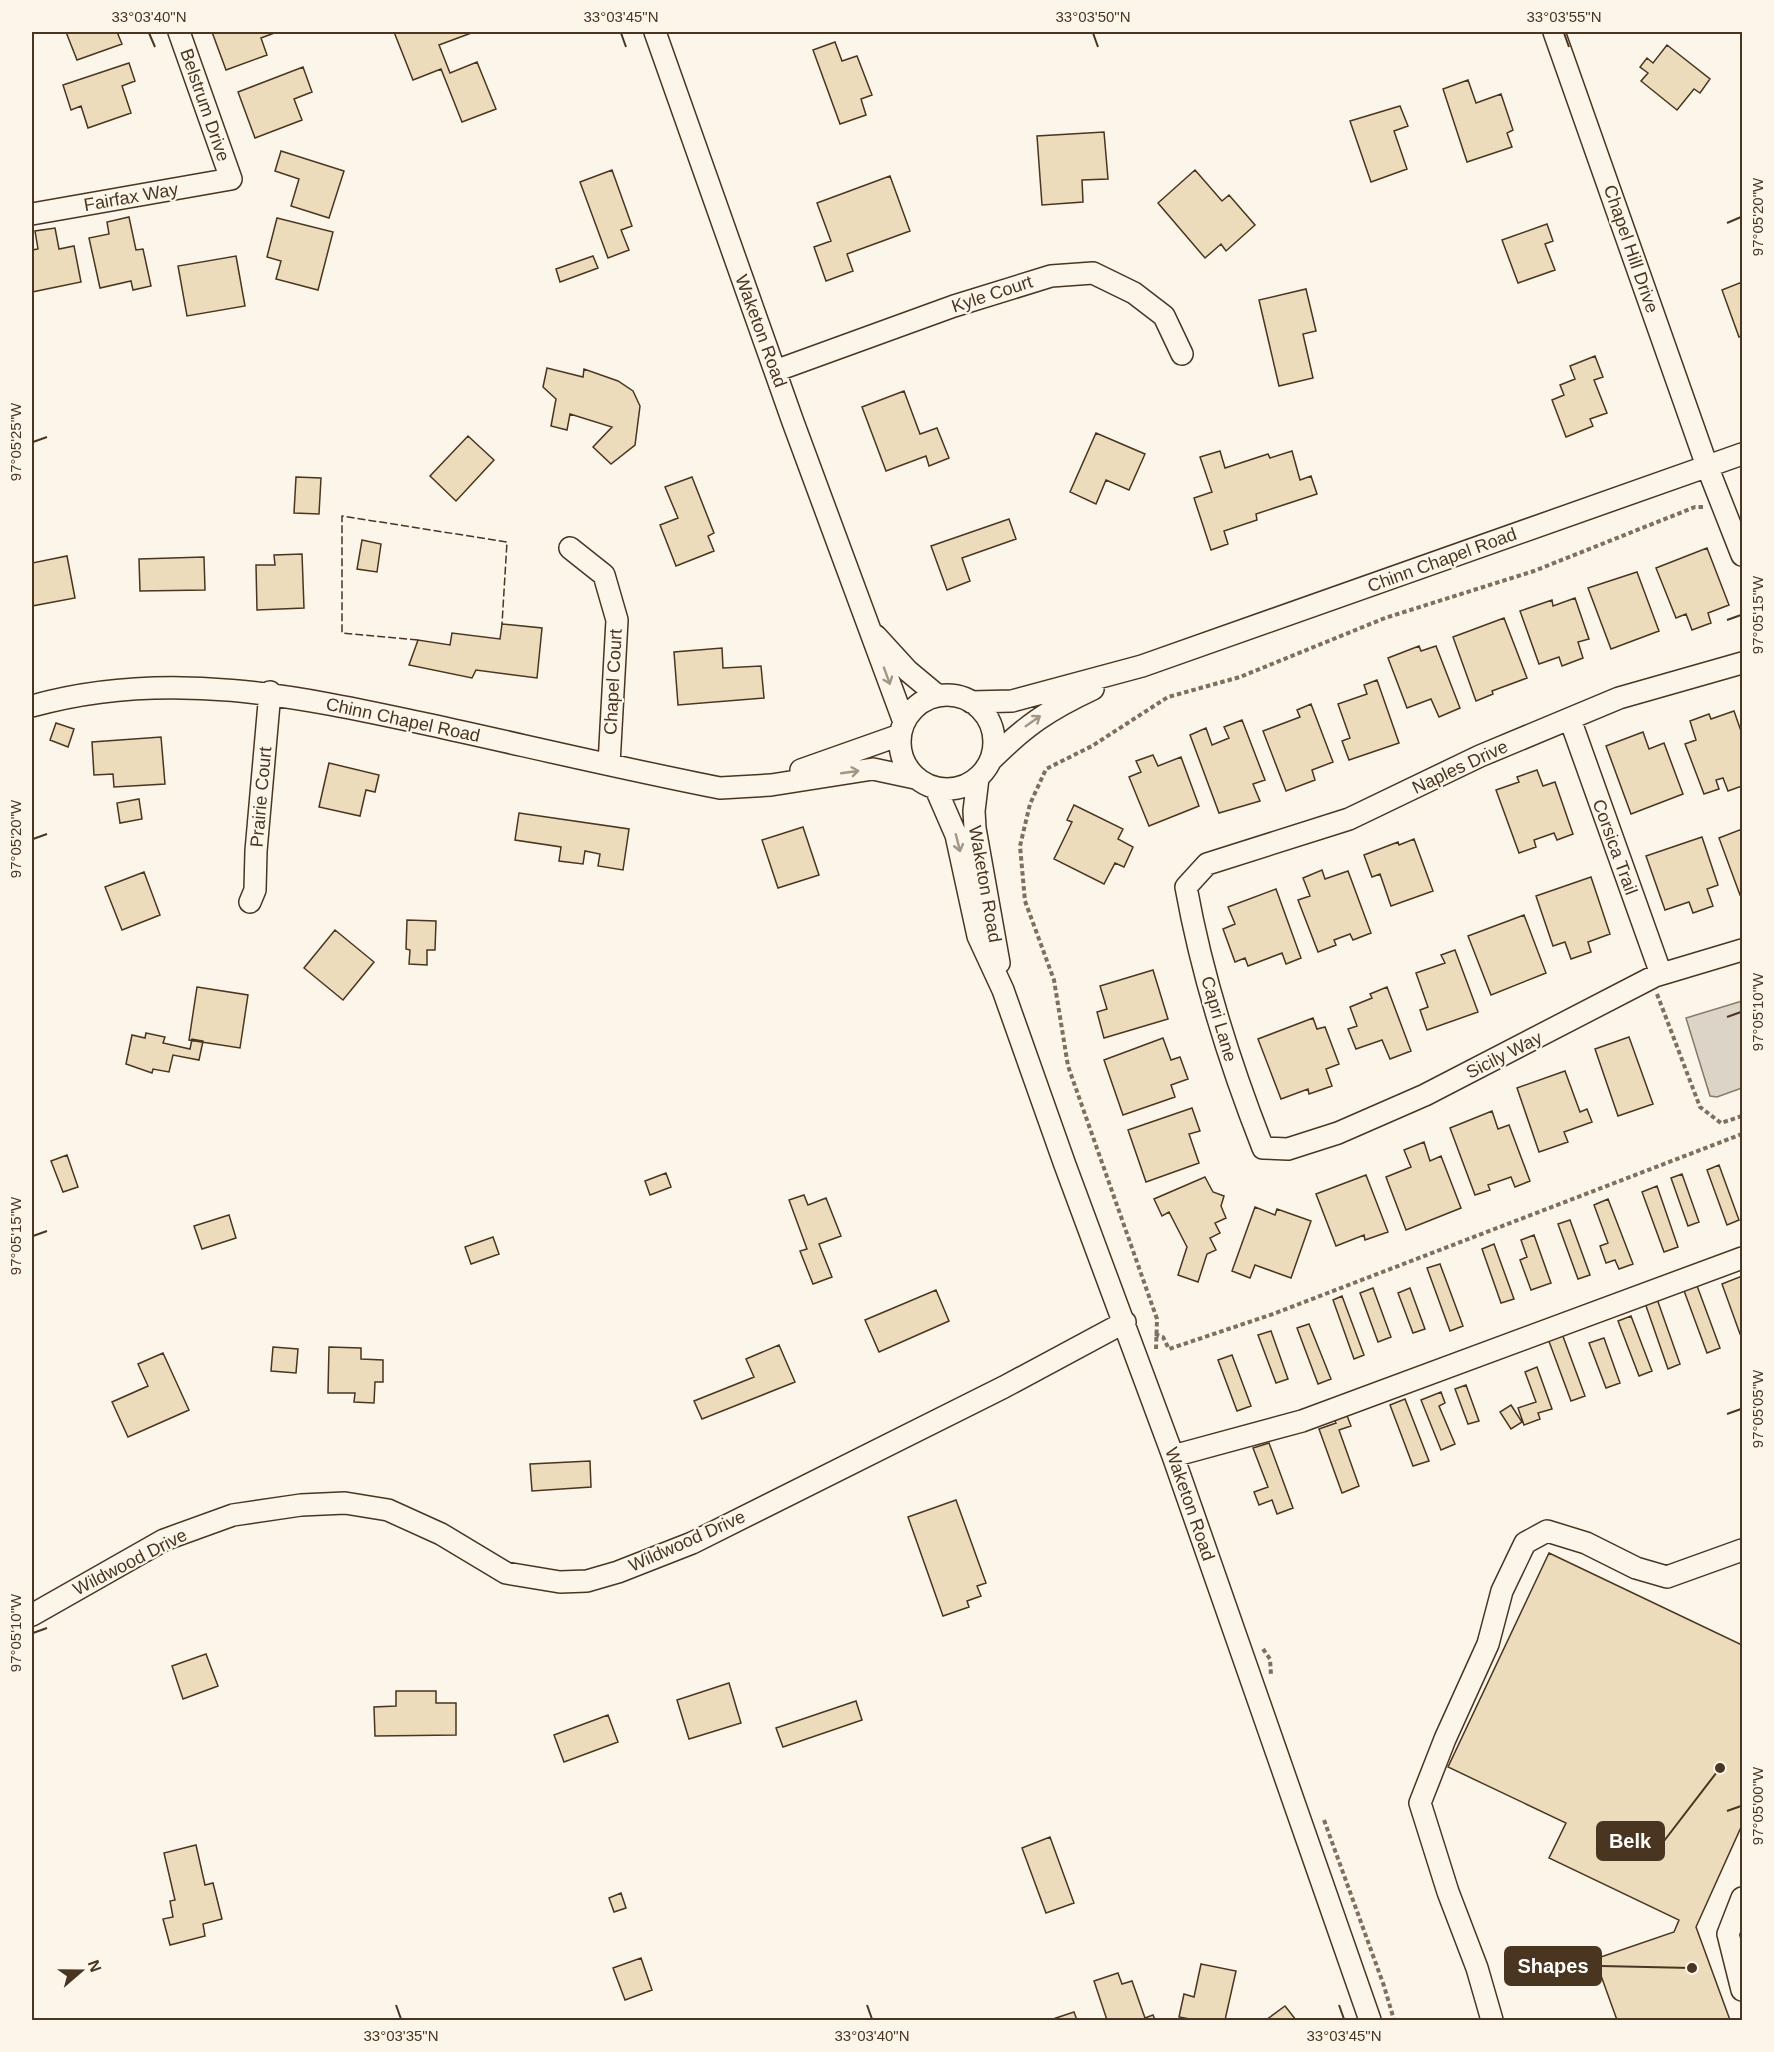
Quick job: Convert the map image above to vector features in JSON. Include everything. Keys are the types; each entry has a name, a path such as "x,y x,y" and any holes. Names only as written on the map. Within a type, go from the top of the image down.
{"street":[{"name":"Belstrum Drive","path":"179,32 231,179"},
{"name":"Waketon Road","path":"655,32 870,630 902,729"},
{"name":"Chapel Hill Drive","path":"1554,32 1707,466 1743,555"},
{"name":"Fairfax Way","path":"32,214 231,179"},
{"name":"Kyle Court","path":"775,371 954,306 1029,282 1051,276 1093,273 1134,293 1164,316 1182,354"},
{"name":"Chinn Chapel Road","path":"971,702 1012,701 1142,666 1743,454"},
{"name":"Chapel Court","path":"570,548 604,575 617,620 609,764"},
{"name":"Waketon Road","path":"870,630 908,671 938,696"},
{"name":"Naples Drive","path":"1186,887 1207,864 1349,819 1480,756 1619,698 1743,663"},
{"name":"Chinn Chapel Road","path":"990,760 1023,728 1041,716 1142,666"},
{"name":"Chinn Chapel Road","path":"32,706 103,690 193,686 270,692 720,788 771,785 873,769 915,778"},
{"name":"Prairie Court","path":"250,902 255,891 256,851 270,692"},
{"path":"949,695 971,702 987,718 994,740 990,760 978,778 959,788 936,789 915,778 902,758 902,729 917,705 938,696 949,695"},
{"name":"Corsica Trail","path":"1570,719 1656,976"},
{"name":"Chinn Chapel Road","path":"771,785 797,771 902,729"},
{"name":"Waketon Road","path":"978,778 974,811 975,828 1003,990"},
{"name":"Waketon Road","path":"936,789 956,835 978,936 1003,990 1065,1165 1125,1322 1370,2020"},
{"name":"Capri Lane","path":"1186,887 1193,925 1236,1081 1263,1148"},
{"name":"Sicily Way","path":"1263,1148 1288,1149 1328,1136 1425,1095 1656,976 1743,950"},
{"path":"1173,1456 1302,1421 1743,1258"},
{"name":"Wildwood Drive","path":"32,1615 164,1540 233,1515 301,1505 345,1503 388,1510 441,1534 506,1573 560,1582 587,1581 662,1556 692,1543 1004,1387 1125,1322"},
{"path":"1492,2020 1477,1968 1448,1892 1420,1803 1445,1739 1488,1644 1502,1591 1525,1543 1547,1531 1586,1543 1636,1568 1667,1577 1743,1550"},
{"path":"1743,1898 1728,1934 1743,1990"}],"path":[{"path":"1157,1319 1068,1066 1054,980 1024,901 1020,846 1030,804 1046,769 1092,746 1168,697 1240,677 1385,618 1534,572 1695,507 1704,508 1708,501 1720,495"},
{"path":"1656,976 1700,1107 1721,1124 1743,1116"},
{"path":"1155,1334 1163,1337 1169,1349 1273,1314 1743,1134"}],"shaded area":[{"path":"1742,1001 1742,1088 1717,1097 1710,1096 1686,1018"}],"building":[{"path":"66,32 117,32 122,44 77,60"},
{"path":"212,32 277,32 261,38 267,55 226,70"},
{"path":"394,32 474,32 439,45 450,73 477,62 496,109 462,122 441,69 413,80"},
{"path":"835,42 842,61 857,56 872,95 861,99 866,115 840,124 813,50"},
{"path":"1667,45 1710,79 1700,93 1694,89 1677,110 1641,81 1648,73 1640,67 1647,58 1653,63"},
{"path":"129,63 135,81 122,86 131,113 88,128 81,106 71,110 63,85"},
{"path":"303,67 312,92 294,99 302,120 255,138 238,92"},
{"path":"1468,80 1476,103 1501,94 1513,130 1507,133 1512,147 1467,162 1443,89"},
{"path":"1400,106 1408,126 1394,131 1407,169 1371,182 1350,121"},
{"path":"1104,132 1108,179 1082,180 1083,202 1042,205 1037,136"},
{"path":"281,151 344,171 329,218 291,206 299,179 275,171"},
{"path":"612,170 632,226 621,230 629,250 608,258 580,182"},
{"path":"1195,170 1222,201 1229,195 1255,225 1226,251 1221,244 1205,258 1158,203"},
{"path":"890,176 910,231 847,254 853,271 826,281 814,247 831,241 817,203"},
{"path":"129,217 136,250 143,249 151,286 133,290 131,281 100,288 89,238 109,234 107,222"},
{"path":"277,218 333,232 318,290 276,279 281,261 267,257"},
{"path":"1547,224 1553,241 1545,244 1555,270 1518,283 1502,240"},
{"path":"55,228 59,249 74,246 81,282 32,292 32,250 38,249 35,231"},
{"path":"236,256 245,306 187,316 178,266"},
{"path":"593,256 598,268 560,282 556,269"},
{"path":"1742,282 1742,336 1739,337 1722,290"},
{"path":"1306,289 1316,331 1303,334 1313,378 1279,386 1259,300"},
{"path":"1595,356 1603,377 1594,380 1607,413 1590,419 1593,426 1566,437 1552,400 1564,395 1560,385 1575,379 1570,366"},
{"path":"547,368 583,377 584,369 618,381 633,391 640,406 635,445 611,464 593,447 612,427 570,414 567,430 551,426 556,399 543,387"},
{"path":"904,391 920,434 937,428 949,458 929,466 926,456 886,471 862,407"},
{"path":"1096,433 1145,454 1129,490 1106,480 1096,504 1070,492"},
{"path":"468,436 494,460 456,501 430,476"},
{"path":"1220,451 1225,468 1268,454 1270,458 1292,451 1300,480 1311,476 1317,494 1256,514 1257,520 1224,531 1228,544 1211,550 1194,498 1212,492 1200,457"},
{"path":"296,477 321,478 319,514 294,513"},
{"path":"692,477 714,533 708,536 714,551 676,566 660,525 678,518 665,487"},
{"path":"1009,519 1016,539 962,558 970,581 947,590 931,546"},
{"path":"362,540 381,544 377,572 357,569"},
{"path":"1707,548 1729,605 1708,613 1711,623 1692,630 1686,614 1676,618 1656,568"},
{"path":"302,554 304,608 257,610 256,565 275,565 274,555"},
{"path":"67,556 75,598 32,606 32,563"},
{"path":"204,557 205,590 140,591 139,559"},
{"path":"1637,572 1659,631 1611,649 1588,588"},
{"path":"1575,598 1589,639 1578,642 1583,658 1562,666 1559,657 1539,664 1520,611 1552,600 1553,606"},
{"path":"1504,618 1527,678 1492,691 1493,694 1476,701 1453,637"},
{"path":"502,624 542,628 537,678 476,670 472,678 409,665 418,640 450,645 452,633 500,639"},
{"path":"1419,646 1421,651 1436,646 1460,708 1439,717 1431,699 1407,708 1388,658"},
{"path":"722,648 723,668 761,666 764,698 678,705 674,652"},
{"path":"1377,680 1399,743 1349,760 1342,741 1350,738 1338,704 1367,694 1364,685"},
{"path":"1311,704 1333,762 1312,770 1315,780 1286,791 1263,731 1300,717 1297,710"},
{"path":"1734,711 1742,734 1742,786 1728,791 1723,778 1716,780 1719,789 1704,794 1685,744 1696,740 1690,721 1709,714 1711,719"},
{"path":"1242,720 1265,780 1253,784 1260,801 1219,813 1190,735 1206,728 1212,745 1229,738 1224,727"},
{"path":"56,723 74,729 68,747 50,740"},
{"path":"1643,732 1649,749 1664,743 1683,794 1631,814 1606,746"},
{"path":"161,737 165,784 114,787 113,774 94,775 92,742"},
{"path":"1153,755 1158,766 1181,757 1199,806 1149,826 1129,777 1141,772 1136,761"},
{"path":"329,763 379,775 375,792 366,790 360,816 319,807"},
{"path":"1537,770 1543,786 1555,782 1573,834 1557,840 1554,833 1534,840 1536,847 1519,853 1496,790 1519,782 1517,777"},
{"path":"139,799 142,819 120,823 117,803"},
{"path":"1074,805 1123,829 1118,839 1133,847 1124,867 1115,863 1104,884 1054,859 1072,822 1067,820"},
{"path":"519,813 629,829 623,870 598,866 600,854 585,851 583,864 559,861 561,847 515,840"},
{"path":"803,827 819,875 778,888 762,840"},
{"path":"1742,829 1742,894 1740,895 1719,838"},
{"path":"1702,837 1718,885 1707,889 1713,906 1693,913 1689,902 1665,910 1646,856"},
{"path":"1414,839 1433,891 1391,906 1380,874 1372,877 1364,855 1398,842 1399,845"},
{"path":"1322,870 1325,879 1348,871 1371,933 1353,940 1350,934 1334,940 1336,945 1318,952 1298,900 1310,896 1303,878"},
{"path":"144,872 160,915 122,930 105,887"},
{"path":"1591,877 1610,934 1588,942 1591,952 1571,959 1565,942 1553,946 1536,896"},
{"path":"1276,889 1301,958 1286,964 1282,953 1248,966 1245,958 1235,962 1223,929 1235,924 1228,907"},
{"path":"1524,915 1546,973 1491,995 1468,936"},
{"path":"407,920 436,921 435,950 427,950 427,965 409,964 410,950 406,949"},
{"path":"335,930 374,962 343,1000 304,968"},
{"path":"1455,950 1478,1012 1427,1030 1420,1010 1428,1007 1416,973 1445,963 1441,955"},
{"path":"1153,970 1168,1019 1104,1038 1097,1012 1107,1009 1100,986"},
{"path":"197,987 248,995 240,1048 189,1040"},
{"path":"1387,987 1411,1051 1390,1059 1382,1040 1356,1049 1348,1029 1357,1026 1350,1007 1372,998 1370,994"},
{"path":"1313,1018 1317,1029 1325,1027 1339,1064 1326,1069 1332,1086 1309,1094 1308,1089 1281,1099 1258,1039"},
{"path":"146,1033 165,1037 163,1043 190,1049 192,1039 203,1041 199,1060 173,1055 169,1072 153,1069 152,1073 126,1064 132,1035 145,1038"},
{"path":"1629,1037 1653,1104 1618,1116 1595,1049"},
{"path":"1163,1038 1171,1060 1180,1057 1188,1079 1171,1085 1175,1097 1123,1115 1104,1060"},
{"path":"1565,1071 1580,1112 1587,1109 1592,1122 1564,1132 1568,1142 1539,1152 1517,1088"},
{"path":"1192,1108 1200,1131 1189,1134 1199,1163 1146,1182 1128,1130"},
{"path":"1492,1111 1498,1129 1509,1125 1530,1181 1515,1187 1511,1177 1488,1185 1490,1190 1475,1195 1450,1128"},
{"path":"1424,1142 1430,1161 1441,1156 1461,1208 1406,1230 1386,1177 1411,1167 1404,1150"},
{"path":"67,1155 78,1187 63,1192 51,1161"},
{"path":"1719,1165 1739,1220 1727,1225 1707,1170"},
{"path":"666,1173 671,1187 650,1195 645,1181"},
{"path":"1682,1174 1699,1222 1688,1226 1671,1178"},
{"path":"1366,1175 1388,1232 1365,1240 1364,1235 1336,1246 1316,1194"},
{"path":"1205,1177 1213,1192 1224,1196 1221,1206 1226,1218 1215,1223 1220,1233 1210,1238 1216,1250 1207,1254 1198,1282 1178,1275 1187,1247 1169,1212 1162,1216 1154,1199"},
{"path":"1657,1186 1678,1247 1664,1252 1642,1192"},
{"path":"804,1195 808,1205 826,1198 841,1236 819,1244 832,1277 813,1284 800,1251 807,1249 789,1200"},
{"path":"1608,1199 1633,1264 1619,1269 1615,1260 1606,1263 1600,1246 1608,1243 1594,1205"},
{"path":"1255,1207 1275,1215 1277,1209 1311,1221 1291,1278 1255,1265 1250,1278 1232,1271"},
{"path":"229,1215 236,1238 202,1249 194,1226"},
{"path":"1570,1220 1590,1275 1578,1279 1558,1224"},
{"path":"1534,1235 1551,1283 1531,1290 1520,1260 1527,1257 1521,1240"},
{"path":"493,1237 499,1254 471,1264 465,1247"},
{"path":"1494,1244 1514,1299 1501,1303 1482,1249"},
{"path":"1440,1264 1463,1326 1450,1331 1427,1268"},
{"path":"1742,1276 1742,1333 1740,1334 1722,1284"},
{"path":"1696,1283 1720,1348 1707,1353 1683,1288"},
{"path":"1373,1288 1391,1337 1378,1342 1360,1293"},
{"path":"1410,1288 1425,1329 1413,1333 1398,1293"},
{"path":"936,1290 949,1321 879,1352 865,1320"},
{"path":"1342,1296 1364,1355 1354,1359 1333,1300"},
{"path":"1657,1299 1680,1364 1668,1369 1645,1303"},
{"path":"1631,1316 1652,1371 1639,1376 1618,1321"},
{"path":"1309,1324 1331,1379 1318,1384 1297,1328"},
{"path":"1271,1331 1288,1379 1276,1383 1258,1335"},
{"path":"1561,1331 1585,1396 1571,1401 1547,1336"},
{"path":"1604,1338 1620,1383 1606,1388 1589,1343"},
{"path":"779,1345 795,1382 702,1419 694,1401 754,1377 746,1359"},
{"path":"273,1347 298,1349 296,1373 271,1371"},
{"path":"329,1347 361,1348 361,1359 383,1360 383,1382 375,1382 374,1403 354,1402 355,1393 328,1393"},
{"path":"163,1353 189,1410 128,1437 112,1402 148,1386 138,1364"},
{"path":"1232,1355 1251,1406 1237,1411 1218,1360"},
{"path":"1537,1367 1552,1409 1538,1413 1540,1419 1524,1425 1518,1408 1536,1402 1525,1372"},
{"path":"1466,1385 1479,1421 1468,1424 1455,1389"},
{"path":"1441,1392 1445,1403 1439,1406 1455,1444 1441,1450 1421,1400"},
{"path":"1405,1399 1429,1461 1413,1466 1390,1405"},
{"path":"1511,1405 1522,1422 1511,1429 1500,1412"},
{"path":"1346,1413 1351,1426 1339,1430 1359,1486 1342,1493 1319,1429 1336,1423 1333,1418"},
{"path":"1269,1443 1293,1508 1277,1514 1272,1500 1259,1505 1254,1492 1268,1487 1253,1448"},
{"path":"590,1461 591,1487 532,1491 530,1464"},
{"path":"956,1500 986,1583 977,1586 981,1596 967,1601 969,1607 943,1616 908,1517"},
{"path":"1549,1553 1742,1645 1742,1825 1696,1927 1730,2020 1617,2020 1595,1959 1674,1932 1679,1920 1549,1858 1566,1823 1448,1767"},
{"path":"206,1654 218,1686 183,1699 172,1666"},
{"path":"729,1683 741,1723 689,1739 677,1700"},
{"path":"396,1691 436,1691 436,1703 456,1703 456,1735 375,1736 374,1707 396,1706"},
{"path":"856,1701 862,1720 783,1747 776,1728"},
{"path":"608,1715 618,1742 564,1762 554,1735"},
{"path":"1050,1837 1074,1903 1046,1913 1022,1848"},
{"path":"196,1845 205,1885 213,1883 222,1919 203,1924 205,1936 170,1945 163,1919 173,1917 170,1901 175,1900 164,1853"},
{"path":"621,1893 626,1908 614,1912 609,1898"},
{"path":"641,1958 652,1990 625,2000 613,1968"},
{"path":"1201,1964 1236,1971 1225,2020 1195,2020 1179,2017 1184,1994 1194,1997"},
{"path":"1118,1973 1122,1984 1132,1981 1145,2018 1153,2015 1155,2020 1107,2020 1094,1981"},
{"path":"1285,2006 1296,2020 1266,2020"},
{"path":"1074,2012 1077,2020 1050,2020"}],"fence":[{"path":"418,640 342,633 342,516 507,542 502,624"}],"place":[{"name":"Belk","path":"1720,1768"},
{"name":"Shapes","path":"1692,1968"}]}
